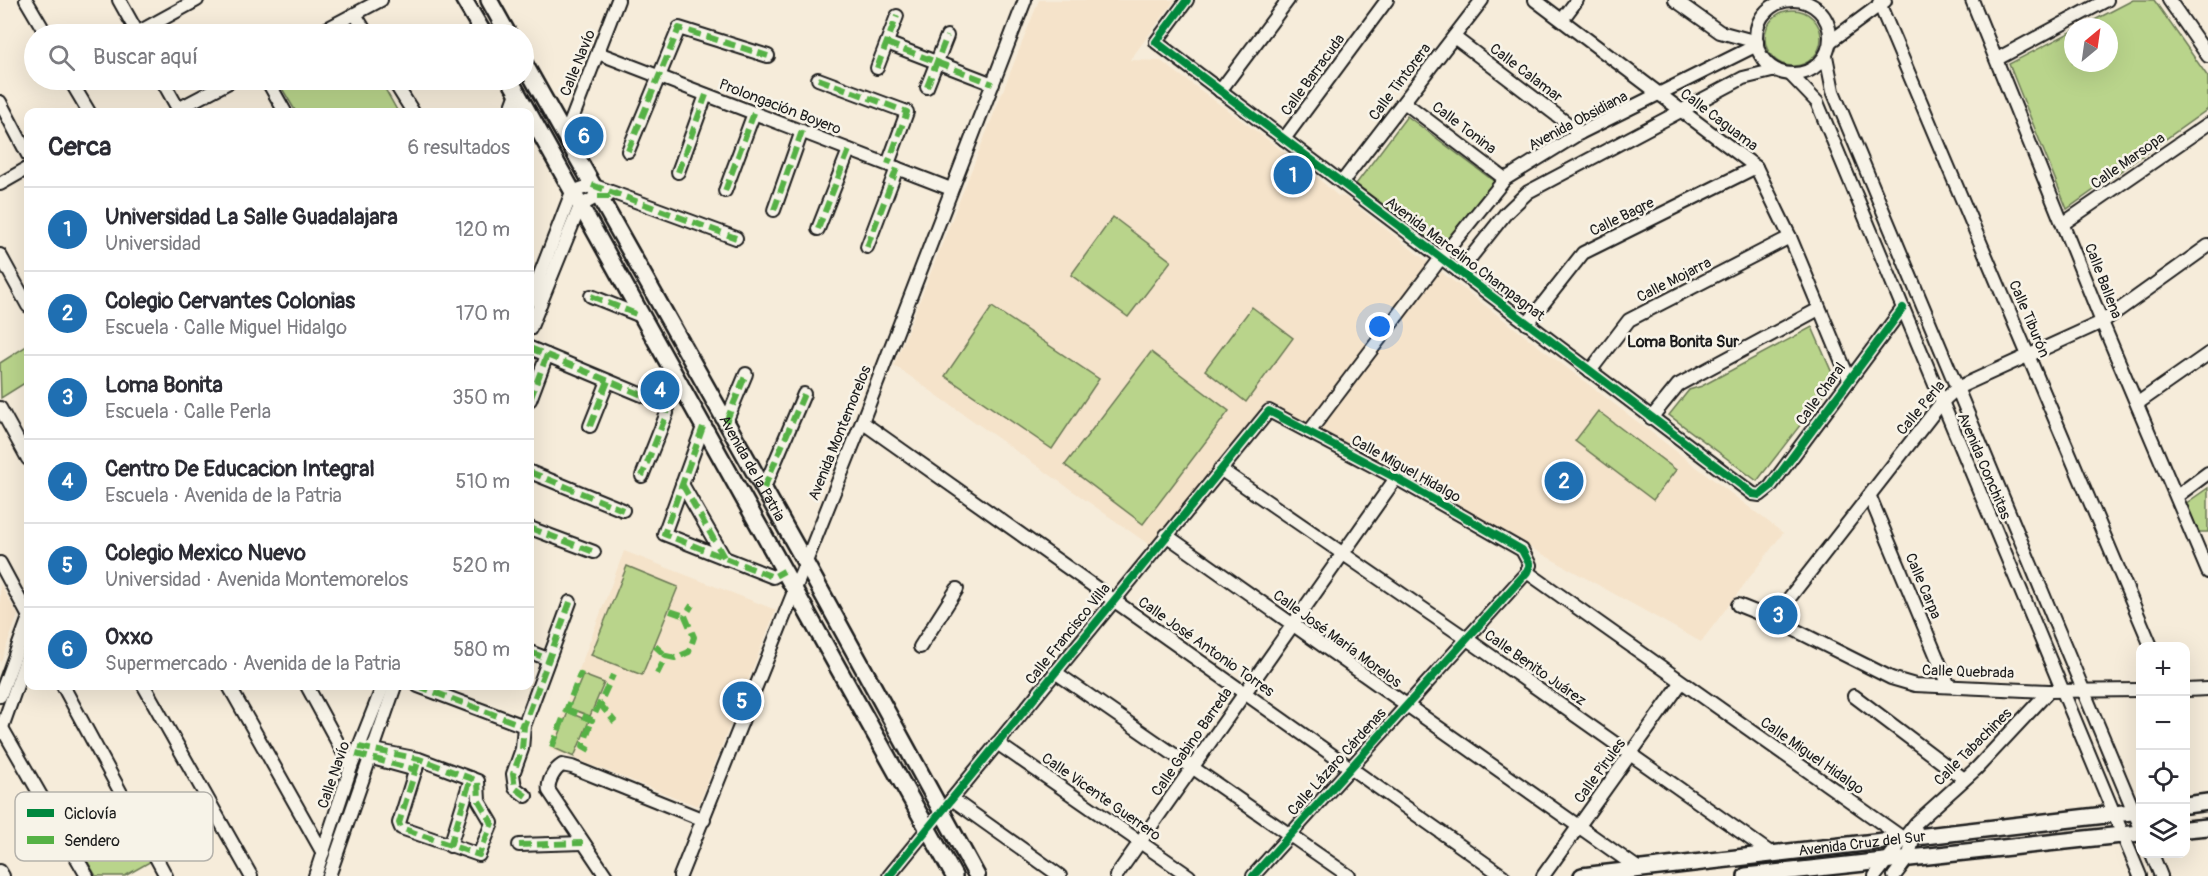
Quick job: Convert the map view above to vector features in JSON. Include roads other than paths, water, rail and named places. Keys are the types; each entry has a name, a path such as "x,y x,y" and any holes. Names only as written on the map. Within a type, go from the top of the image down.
{"main road":[{"path":"464,0 478,24"},
{"path":"489,0 502,24"},
{"name":"Avenida de la Patria","path":"534,81 805,562 947,805 977,876"},
{"name":"Avenida de la Patria","path":"516,90 526,108"},
{"name":"Avenida de la Patria","path":"534,123 954,876"},
{"path":"2190,804 2208,802"},
{"name":"Avenida Cruz del Sur","path":"1582,876 1772,854 1912,833 2114,815 2136,816"},
{"path":"2190,829 2208,827"},
{"name":"Avenida Cruz del Sur","path":"1746,876 2136,833"}],"street":[{"path":"26,0 39,24"},
{"path":"119,0 132,24"},
{"path":"155,24 197,0"},
{"path":"336,24 381,0"},
{"name":"Calle Navío","path":"565,137 618,0"},
{"name":"Avenida Montemorelos","path":"680,876 862,422 1024,0"},
{"name":"Avenida Marcelino Champagnat","path":"1187,0 1156,42 1748,491 1760,495"},
{"path":"1220,91 1288,0"},
{"name":"Calle Barracuda","path":"1284,139 1387,0"},
{"name":"Calle Tintorera","path":"1342,182 1482,0"},
{"name":"Calle Caguama","path":"1535,0 1756,167 1790,237 1849,379"},
{"path":"1562,20 1577,0"},
{"path":"1674,0 1720,32 1757,44"},
{"path":"1793,0 1812,5 1826,20 1831,41 1826,56 1817,66 1804,73 1790,75 1776,70 1761,55 1757,44 1760,22 1773,6 1783,1 1793,0"},
{"path":"1812,5 1826,0"},
{"name":"Calle Ballena","path":"1972,0 2064,223 2102,322 2208,572"},
{"path":"1997,59 2107,0"},
{"path":"2169,0 2208,56"},
{"path":"1831,41 1883,2"},
{"name":"Calle Tiburón","path":"1883,2 2027,354 2149,642"},
{"path":"355,14 361,24"},
{"path":"877,68 897,16"},
{"path":"628,152 680,28 768,56"},
{"path":"927,87 947,36"},
{"name":"Calle Calamar","path":"1454,37 1580,133"},
{"path":"887,43 993,84"},
{"name":"Avenida Obsidiana","path":"1309,432 1505,178 1580,133 1757,44"},
{"name":"Prolongación Boyero","path":"598,53 951,189"},
{"name":"Avenida Conchitas","path":"1826,56 1833,91 2084,691 2136,809"},
{"path":"1459,272 1506,213 1528,192 1680,109 1743,78 1776,70"},
{"name":"Avenida Conchitas","path":"1790,75 1817,102 1942,402 2055,690 2140,876"},
{"path":"818,79 908,112 867,247"},
{"path":"76,90 87,108"},
{"path":"167,90 177,108"},
{"path":"184,108 216,90"},
{"path":"273,90 283,108"},
{"path":"399,90 410,108"},
{"path":"512,108 518,93"},
{"path":"678,172 706,95"},
{"path":"0,102 24,147"},
{"name":"Calle Tonina","path":"1404,102 1505,178"},
{"path":"725,191 754,113"},
{"name":"Calle Marsopa","path":"2064,223 2208,124"},
{"path":"774,210 802,131"},
{"path":"818,229 849,150"},
{"name":"Calle Bagre","path":"1527,324 1583,253 1756,167"},
{"path":"0,184 24,170"},
{"path":"534,319 580,206 595,190"},
{"path":"534,290 572,192 595,190 617,192 736,238"},
{"name":"Calle Mojarra","path":"1590,371 1629,320 1790,237"},
{"name":"Calle Perla","path":"1773,619 1942,402 1957,388 2027,354 2102,322 2208,246"},
{"path":"0,255 24,299"},
{"path":"591,296 641,316"},
{"name":"Calle Charal","path":"1760,495 1770,487 1903,308"},
{"path":"1652,418 1678,385 1819,309"},
{"path":"534,350 663,403 668,409 642,476"},
{"path":"2138,403 2208,354"},
{"path":"534,389 547,355"},
{"path":"726,422 747,374"},
{"path":"590,426 608,381"},
{"path":"764,488 804,394"},
{"path":"0,408 24,452"},
{"name":"Calle Miguel Hidalgo","path":"1269,411 1396,478 1522,550 1530,565 1527,572 1681,683 1912,833"},
{"name":"Calle Francisco Villa","path":"889,876 1269,411"},
{"name":"Calle José Antonio Torres","path":"862,422 1503,876"},
{"path":"703,427 664,534 773,577 784,570"},
{"name":"Calle Benito Juárez","path":"1220,469 1467,639 1772,854"},
{"path":"2177,496 2208,473"},
{"path":"534,474 623,510"},
{"name":"Calle Gabino Barreda","path":"1116,876 1396,478"},
{"path":"682,484 724,559"},
{"name":"Calle Carpa","path":"1869,497 1949,686"},
{"path":"534,530 594,552"},
{"name":"Calle José María Morelos","path":"1166,535 1639,869"},
{"path":"0,563 24,608"},
{"name":"Calle Lázaro Cárdenas","path":"1252,876 1527,572"},
{"path":"920,647 957,589"},
{"path":"526,796 513,782 513,774 522,749 524,726 570,602"},
{"name":"Calle Quebrada","path":"1738,605 1773,619 1891,678 1915,685 2084,691 2136,690"},
{"path":"0,696 24,631"},
{"path":"534,654 548,659"},
{"path":"24,665 1,731 37,792"},
{"path":"1054,672 1349,876"},
{"name":"Calle Pirules","path":"1543,876 1681,683"},
{"path":"2190,690 2208,689"},
{"path":"65,690 120,792"},
{"path":"146,690 204,792"},
{"path":"231,690 323,853"},
{"path":"309,690 351,767"},
{"name":"Calle Navío","path":"315,876 351,767 381,690"},
{"name":"Calle Navío","path":"329,876 394,690"},
{"path":"429,690 524,726"},
{"name":"Calle Tabachines","path":"1912,833 2055,690"},
{"path":"1854,696 1964,779"},
{"name":"Calle Vicente Guerrero","path":"997,743 1189,876"},
{"path":"358,751 372,753 471,778 478,781 478,801 491,820 479,855 403,830 399,826 418,765"},
{"path":"606,876 548,788 555,771 562,765 704,820"},
{"path":"450,846 471,778"},
{"path":"947,805 1060,876"},
{"path":"213,809 251,876"},
{"path":"1894,876 1908,858 1912,833"},
{"path":"1875,876 1912,833"},
{"path":"519,845 583,843"},
{"path":"2154,858 2161,876"},
{"path":"78,861 87,876"},
{"path":"158,861 166,876"},
{"path":"0,871 3,876"}],"place":[{"name":"Oxxo","path":"584,136"},
{"name":"Universidad La Salle Guadalajara","path":"1293,175"},
{"name":"Centro De Educacion Integral","path":"660,390"},
{"name":"Colegio Cervantes Colonias","path":"1564,481"},
{"name":"Loma Bonita","path":"1778,615"},
{"name":"Colegio Mexico Nuevo","path":"742,701"}],"district":[{"name":"Loma Bonita Sur","path":"1683,342"}]}
